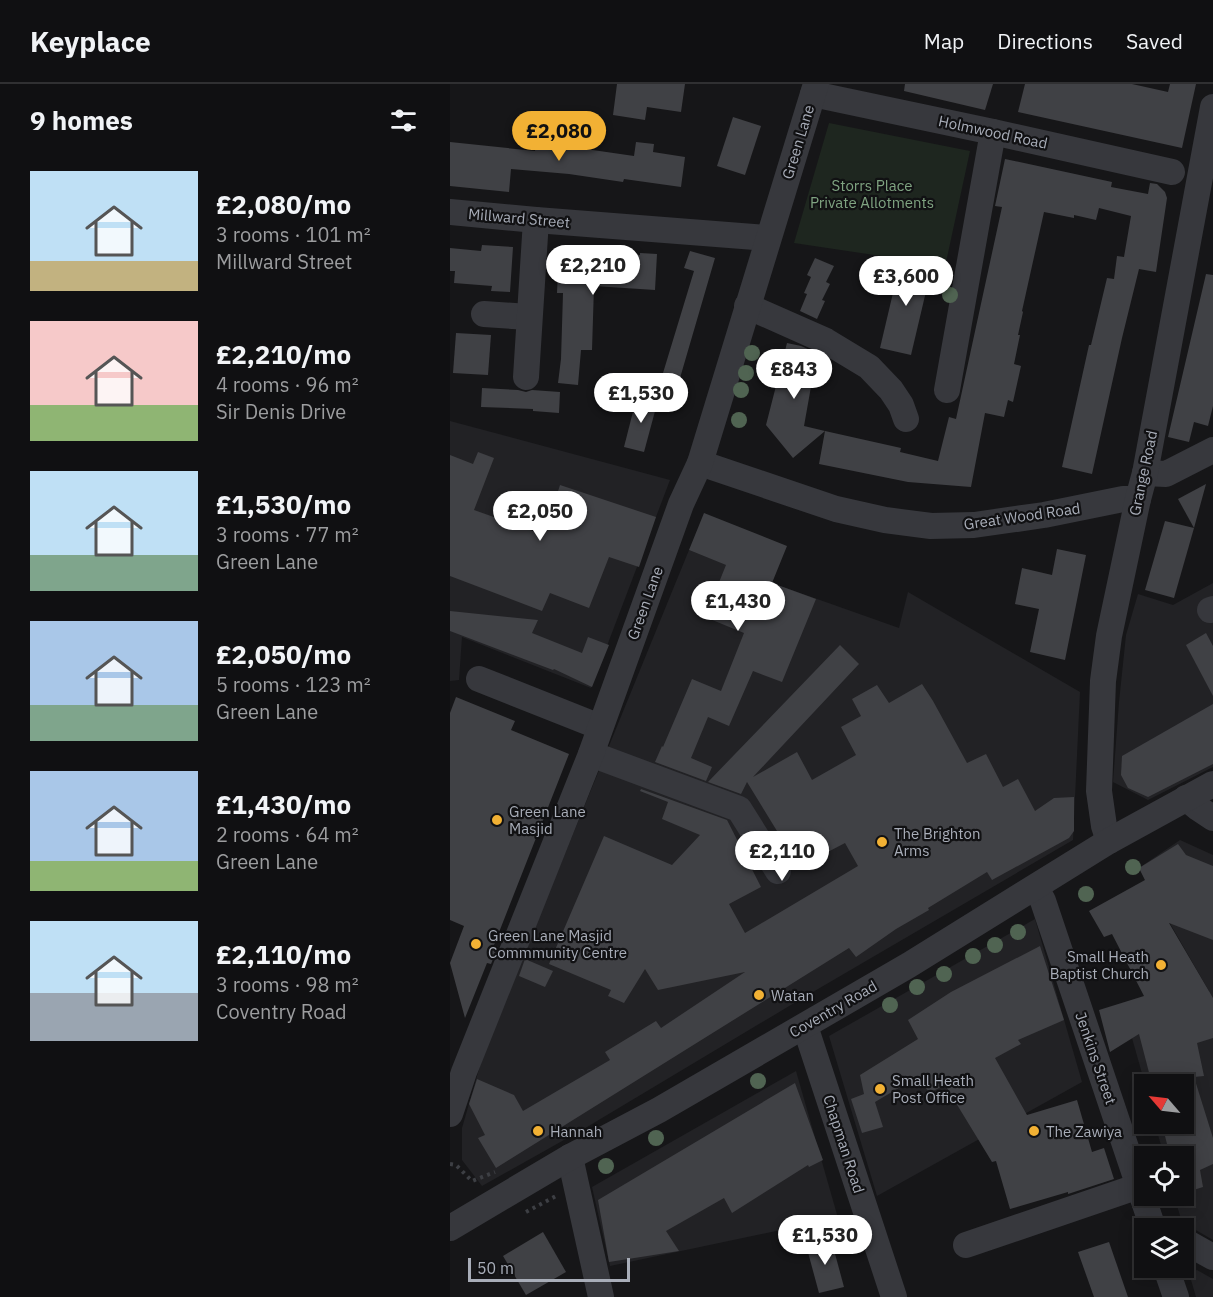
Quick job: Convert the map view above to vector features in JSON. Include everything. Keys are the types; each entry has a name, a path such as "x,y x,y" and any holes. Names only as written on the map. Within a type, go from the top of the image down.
{"street":[{"name":"Holmwood Road","path":"815,89 1172,172"},
{"name":"Green Lane","path":"450,1114 457,1064 591,754 681,504 700,463 815,89"},
{"name":"Grange Road","path":"1109,842 1104,826 1099,791 1103,681 1108,636 1145,472 1207,171 1213,107"},
{"path":"947,390 993,132"},
{"name":"Millward Street","path":"450,212 768,238"},
{"path":"526,377 536,220"},
{"path":"747,306 826,341 869,367 891,390 901,405 906,419"},
{"path":"484,314 529,317"},
{"path":"1145,472 1166,474 1213,450"},
{"name":"Great Wood Road","path":"700,463 836,509 885,520 931,526 974,525 1044,515 1123,499 1138,499"},
{"path":"479,679 600,727"},
{"path":"591,754 740,809 778,871"},
{"name":"Coventry Road","path":"450,1228 570,1157 659,1110 805,1026 1109,842 1213,784"},
{"path":"1186,798 1213,818"},
{"name":"Jenkins Street","path":"1036,888 1134,1171"},
{"name":"Chapman Road","path":"805,1026 894,1297"},
{"path":"570,1157 601,1297"},
{"path":"966,1245 1134,1188"},
{"path":"1194,1247 1213,1257"},
{"path":"1169,1278 1176,1297"}],"shaded area":[{"path":"450,421 670,480 591,688 462,637 459,680 450,681"},
{"path":"689,550 772,583 899,628 908,592 1080,692 1073,840 587,1127 482,1186 462,1160 462,1128 484,1052"},
{"path":"1213,583 1213,767 1148,800 1113,782 1126,635 1138,594 1173,605"},
{"path":"1180,840 1213,855 1213,1240 1194,1229 1194,1218 1181,1218 1177,1206 1194,1206 1194,1146 1161,1146 1158,1134 1194,1134 1194,1074 1142,1074 1132,1038 1209,991 1139,868"},
{"path":"1035,919 1082,1082 877,1196 829,1036"},
{"path":"796,1071 838,1218 610,1266 592,1187"},
{"path":"1197,1270 1213,1279 1213,1297 1196,1297 1190,1278 1194,1278 1194,1271"}],"green space":[{"name":"Storrs Place Private Allotments","path":"829,123 970,151 945,267 794,243"}],"building":[{"path":"617,84 685,84 681,112 647,107 645,120 613,115"},
{"path":"905,84 993,84 985,110 904,91"},
{"path":"1025,84 1132,84 1168,92 1170,84 1196,84 1182,148 1018,112"},
{"path":"733,117 761,126 745,175 717,166"},
{"path":"538,124 574,128 572,147 634,156 636,142 654,144 653,152 685,157 681,187 624,179 623,182 511,169 509,192 450,186 450,142 535,151"},
{"path":"1005,159 1112,182 1111,187 1148,194 1150,183 1157,184 1165,192 1167,198 1156,272 1139,269 1092,474 1062,467 1089,345 1091,345 1107,278 1114,279 1117,256 1124,257 1131,216 1099,208 1096,220 1044,212 1018,335 1020,335 1014,364 1021,366 1013,402 1008,400 1004,417 985,413 971,487 908,482 819,464 825,431 901,448 900,452 938,461 949,417 956,419 1002,207 995,206"},
{"path":"482,245 513,247 510,292 491,291 492,286 454,283 455,271 450,271 450,248 481,251"},
{"path":"559,249 640,255 640,253 657,254 655,290 594,286 592,350 581,350 578,385 558,383 563,293 557,293"},
{"path":"690,251 715,258 680,378 663,373 694,271 684,268"},
{"path":"815,258 834,266 826,282 830,284 822,300 825,301 817,319 800,311 811,277 807,275"},
{"path":"901,259 932,266 911,355 880,348"},
{"path":"1206,274 1213,275 1213,406 1208,426 1194,422 1189,442 1168,437"},
{"path":"456,333 491,335 488,375 453,373"},
{"path":"787,343 817,353 804,426 825,431 793,458 766,425"},
{"path":"482,388 560,392 559,413 533,411 533,409 481,407"},
{"path":"637,396 658,400 644,452 624,447"},
{"path":"478,452 494,458 474,510 544,535 560,485 656,517 639,567 609,557 589,608 550,593 542,611 450,576 450,455 473,464"},
{"path":"1206,484 1194,528 1178,499"},
{"path":"704,513 787,546 772,583 816,599 782,682 753,671 729,726 708,717 691,758 712,767 706,781 655,762 692,679 721,691 744,633 705,617 726,565 689,550"},
{"path":"1165,521 1194,528 1174,598 1145,590"},
{"path":"1057,549 1086,555 1065,660 1030,652 1039,609 1015,604 1022,568 1052,575"},
{"path":"450,611 538,620 532,633 582,653 588,637 609,645 592,687 554,669 450,631"},
{"path":"1206,633 1213,646 1213,696 1186,645"},
{"path":"840,645 859,664 753,777 797,752 812,780 856,755 841,727 861,716 852,699 877,685 889,703 922,684 967,763 986,754 1003,787 1018,779 1035,811 1054,798 1074,797 1074,831 1069,838 992,880 987,872 928,908 929,910 896,929 856,957 849,948 496,1168 478,1138 485,1135 469,1104 477,1079 514,1095 523,1111 610,1060 605,1052 656,1021 661,1028 745,972 658,990 645,969 624,1003 608,996 611,990 549,964 604,836 672,865 700,835 662,819 668,802 640,791 641,789 727,820 761,887 729,904 745,933 858,866 845,843 799,867 747,782 741,794 708,782"},
{"name":"Green Lane Masjid","path":"456,697 515,721 511,730 569,754 494,945 498,947 491,964 487,963 465,1018 450,963 464,926 450,920 450,713"},
{"path":"1213,704 1213,764 1148,797 1128,788 1121,775 1122,756"},
{"path":"1178,844 1186,855 1213,866 1213,940 1169,923 1213,998 1213,1038 1197,1043 1204,1076 1149,1074 1139,1034 1110,1052 1099,1010 1144,996 1112,934 1104,937 1089,911 1145,880 1139,868"},
{"path":"1040,946 1064,1020 1018,1040 1021,1044 995,1058 1027,1115 1077,1100 1092,1152 1104,1148 1114,1179 1010,1209 996,1161 992,1162 945,1085 929,1093 919,1076 875,1102 883,1127 862,1133 851,1099 864,1094 860,1075 918,1039 908,1020 951,992"},
{"path":"525,959 553,971 545,987 519,976"},
{"path":"1194,1077 1213,1138 1213,1164 1200,1170 1203,1187 1194,1190 1194,1146 1168,1146 1164,1134 1194,1134"},
{"path":"795,1083 823,1160 809,1167 808,1165 732,1213 724,1198 666,1231 679,1251 609,1262 598,1200"},
{"path":"543,1232 566,1272 526,1295 503,1256"},
{"path":"831,1239 844,1287 819,1293 806,1245"},
{"path":"1109,1242 1128,1297 1094,1297 1078,1252"}],"place":[{"name":"Green Lane Masjid","path":"497,820"},
{"name":"The Brighton Arms","path":"882,842"},
{"name":"Green Lane Masjid Commmunity Centre","path":"476,944"},
{"name":"Small Heath Baptist Church","path":"1161,965"},
{"name":"Watan","path":"759,995"},
{"name":"Small Heath Post Office","path":"880,1089"},
{"name":"Hannah","path":"538,1131"},
{"name":"The Zawiya","path":"1034,1131"}]}
